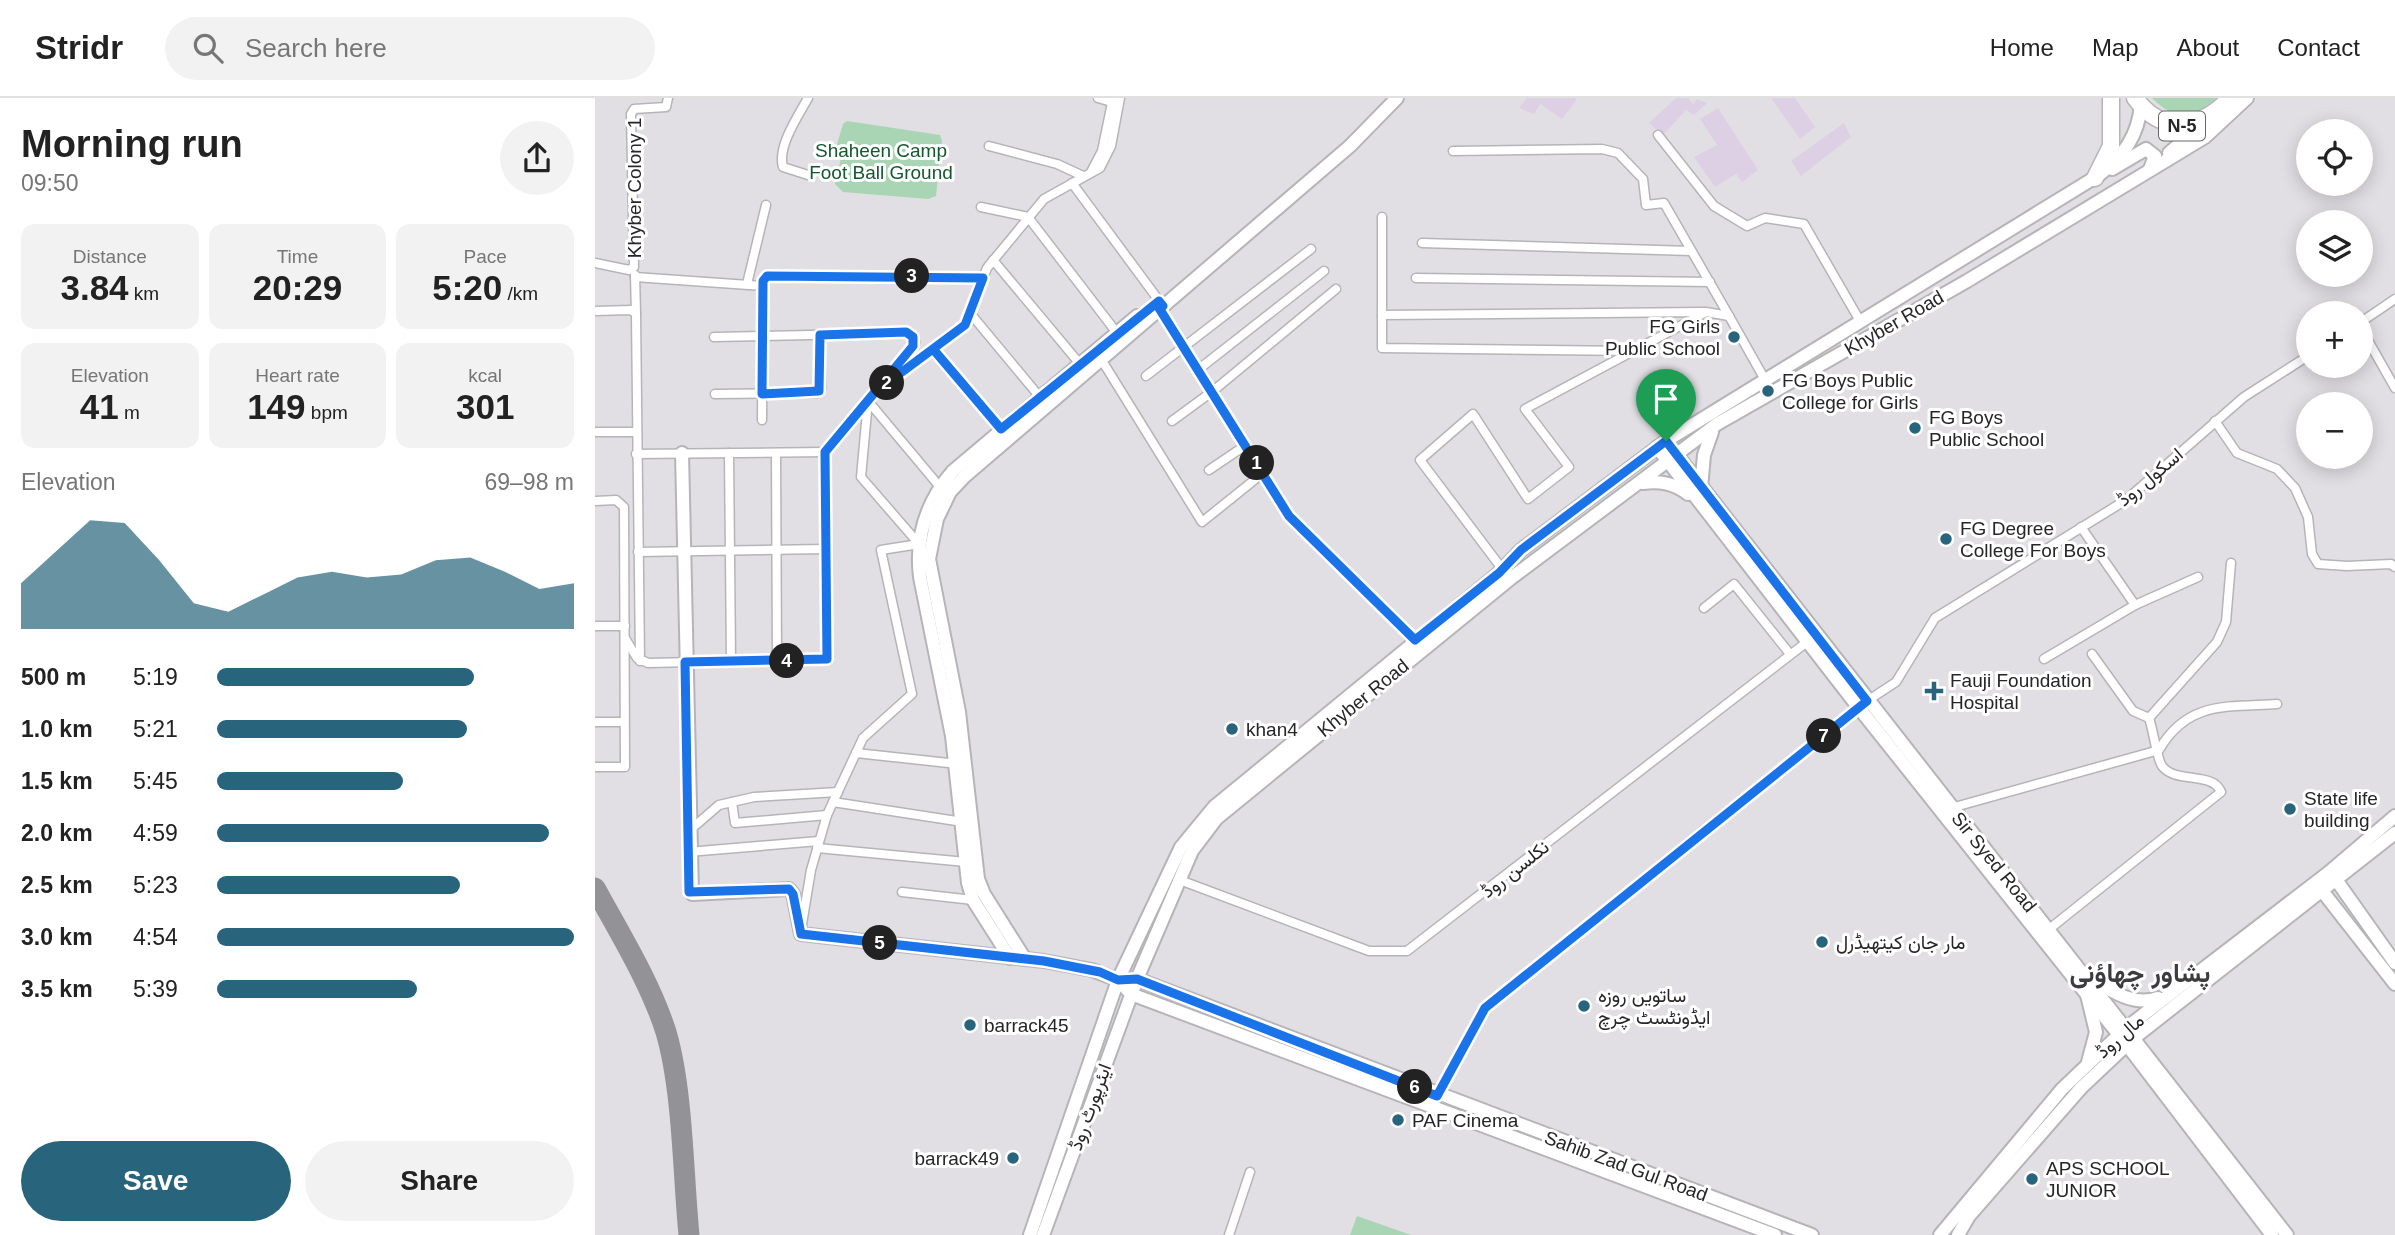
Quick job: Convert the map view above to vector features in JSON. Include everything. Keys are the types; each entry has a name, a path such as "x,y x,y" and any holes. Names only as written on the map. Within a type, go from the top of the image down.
{"highway":[{"path":"2097,177 2111,146 2111,98"},
{"name":"N-5","path":"2138,102 2169,125 2176,126 2196,124 2225,104"}],"main road":[{"path":"1025,959 980,886 930,566 937,519 950,492 964,477 1162,304 1350,146 1397,98"},
{"path":"2153,167 2205,137 2247,98"},
{"path":"2097,177 2115,162 2136,134 2138,102"},
{"path":"2153,167 2225,104"},
{"path":"2097,177 2146,149 2155,156 2153,167"},
{"name":"Khyber Road","path":"1137,979 1192,851 1217,818 1510,579 1643,483 1717,424 1967,281 2153,167"},
{"name":"Khyber Road","path":"1030,1235 1118,980 1181,847 1214,807 1503,570 1521,550 1661,444 1764,378 2097,177"},
{"path":"1010,958 973,900 966,862 961,764 920,577 919,544 926,512 940,487 1001,429 1117,332 1162,304"},
{"path":"1698,494 1707,439 1717,424"},
{"path":"1661,444 1698,494"},
{"path":"682,453 689,892 789,889 793,894 801,934 1025,959 1092,970 1118,980"},
{"path":"1643,483 1658,481 1698,494"},
{"name":"Sir Syed Road","path":"1698,494 1807,642 1951,808 2080,970 2126,1036 2246,1191 2287,1235"},
{"name":"Sir Syed Road","path":"1698,494 2086,993 2126,1036"},
{"name":"مال روڈ","path":"1958,1235 1969,1216 2126,1036 2172,993 2341,863 2395,816"},
{"name":"مال روڈ","path":"1940,1235 2062,1089 2087,1065 2323,892 2395,833"},
{"path":"2341,863 2337,881 2395,963"},
{"path":"2323,892 2395,984"},
{"path":"2080,970 2133,1000 2146,1003 2172,993"},
{"name":"Sahib Zad Gul Road","path":"1118,980 1137,979 1435,1101 1775,1235"},
{"name":"ایئرپورٹ روڈ","path":"1043,1235 1137,979"},
{"name":"Sahib Zad Gul Road","path":"1118,980 1131,995 1812,1235"},
{"path":"2086,993 2096,1032 2087,1065"},
{"name":"Sir Syed Road","path":"2246,1191 2271,1235"}],"street":[{"name":"Khyber Colony 1","path":"595,263 629,270 635,264 631,114 634,109 666,107 669,98"},
{"path":"807,98 787,140 782,163 783,167 808,175"},
{"path":"875,392 965,325 993,260 1044,199 1100,168 1109,153 1116,100 1098,98"},
{"path":"1658,135 1714,206 1747,226 1765,218 1804,224 1860,321"},
{"path":"989,146 1058,164 1086,175"},
{"path":"1453,151 1602,149 1618,153 1643,179 1646,205 1664,203 1764,378"},
{"path":"1072,183 1162,304 1184,346 1289,516 1415,640"},
{"path":"747,284 766,205"},
{"path":"981,207 1028,217 1117,332"},
{"path":"1382,217 1382,348 1635,351"},
{"path":"1422,243 1691,251"},
{"path":"1146,376 1311,249"},
{"path":"993,260 1080,364"},
{"path":"635,264 640,661"},
{"path":"1199,369 1324,271"},
{"path":"762,420 763,286 767,276 983,278"},
{"path":"635,277 763,286"},
{"path":"1416,278 1710,282"},
{"path":"1171,421 1213,391 1336,289"},
{"path":"2373,314 2395,299"},
{"path":"595,311 631,310 636,314"},
{"path":"970,313 1039,396"},
{"path":"1382,315 1706,313 1729,316"},
{"path":"1503,570 1420,460 1473,414 1528,499 1569,467 1525,409 1706,313"},
{"path":"640,661 827,659 825,452 913,346 911,334 714,337"},
{"path":"715,394 819,391 820,335"},
{"path":"933,349 1001,429"},
{"path":"2373,349 2395,388"},
{"path":"1101,359 1202,522 1263,473"},
{"name":"اسکول روڈ","path":"1435,1101 1485,1008 1863,705 1896,682 1935,618 2126,500 2244,397 2296,364"},
{"path":"868,401 940,487"},
{"path":"868,401 861,477 919,544"},
{"path":"2215,421 2237,453 2277,469 2295,488 2308,517 2312,554 2318,564 2394,564"},
{"path":"595,432 636,432"},
{"path":"1209,470 1246,445"},
{"path":"636,454 825,452"},
{"path":"729,453 731,662"},
{"path":"776,453 778,661"},
{"path":"595,500 616,500 624,507 625,626 625,767 595,767"},
{"path":"2081,527 2135,605"},
{"path":"801,934 818,845 827,815 856,752 863,737 912,694 881,550 919,544"},
{"path":"638,552 826,550"},
{"path":"2149,718 2217,642 2226,622 2231,563"},
{"path":"2044,659 2135,605 2198,577"},
{"path":"1704,608 1734,584 1790,654"},
{"path":"595,626 625,626"},
{"path":"625,638 640,661"},
{"name":"نکلسن روڈ","path":"1185,882 1369,951 1407,951 1807,642"},
{"path":"2048,930 2219,794 2221,789 2212,782 2167,771 2160,765 2159,750 2149,718 2133,711 2092,654"},
{"path":"1951,808 2159,750 2169,733 2207,708 2277,704"},
{"path":"595,722 624,722"},
{"path":"856,752 961,764"},
{"path":"688,832 719,806 732,802 754,797 838,792"},
{"path":"732,802 735,823 827,815"},
{"path":"833,802 963,822"},
{"path":"688,852 818,845 966,862"},
{"path":"902,892 973,900"},
{"path":"1229,1235 1250,1172"}],"shaded area":[{"path":"1527,98 1577,99 1562,119 1540,104 1534,114 1519,108"},
{"path":"1676,98 1688,98 1693,104 1697,99 1707,103 1694,115 1686,110 1663,135 1649,123"},
{"path":"1771,98 1795,98 1815,127 1800,139"},
{"path":"1718,108 1758,170 1742,182 1736,174 1715,187 1694,157 1717,145 1700,119"},
{"path":"1844,123 1851,137 1801,176 1791,161"}],"green space":[{"path":"2152,98 2216,98 2200,110 2176,114"},
{"name":"Shaheen Camp Foot Ball Ground","path":"847,121 940,135 942,141 936,196 928,199 843,192 835,184 841,158 835,151 843,124"},
{"path":"1357,1216 1411,1235 1350,1235"}],"taxiway":[{"path":"595,888 643,977 666,1032 679,1106 689,1235"}],"place":[{"name":"FG Girls Public School","path":"1734,337"},
{"name":"FG Boys Public College for Girls","path":"1768,391"},
{"name":"FG Boys Public School","path":"1915,428"},
{"name":"FG Degree College For Boys","path":"1946,539"},
{"name":"Fauji Foundation Hospital","path":"1934,691"},
{"name":"khan4","path":"1232,729"},
{"name":"State life building","path":"2290,809"},
{"name":"مار جان کیتھیڈرل","path":"1822,942"},
{"name":"ساتویں روزہ ایڈونٹسٹ چرچ","path":"1584,1006"},
{"name":"barrack45","path":"970,1025"},
{"name":"PAF Cinema","path":"1398,1120"},
{"name":"barrack49","path":"1013,1158"},
{"name":"APS SCHOOL JUNIOR","path":"2032,1179"}],"district":[{"name":"پشاور چھاؤنی","path":"2140,973"}],"route":[{"path":"1666,441 1521,550 1499,573 1415,640 1289,516 1159,308 1163,306 1159,301 1117,332 1001,429 933,349 875,392 913,346 913,337 906,332 820,335 821,389 817,393 762,394 763,281 767,276 928,275 983,278 965,325 875,392 825,452 827,659 685,662 689,892 789,889 793,894 801,934 1044,961 1100,972 1118,980 1137,979 1437,1096 1477,1018 1485,1008 1867,701 1666,441"}]}
